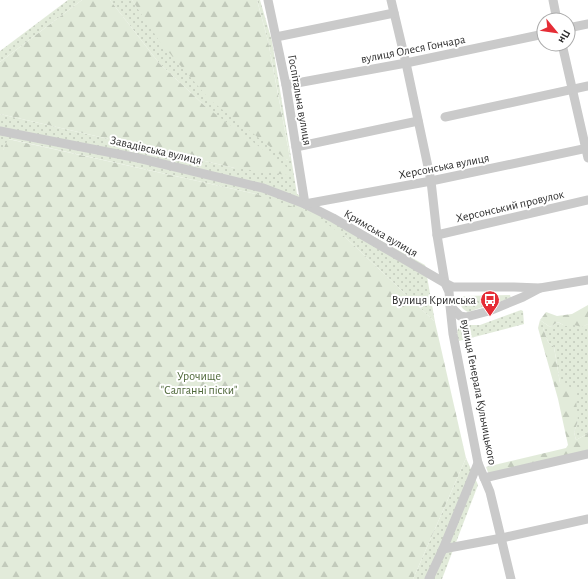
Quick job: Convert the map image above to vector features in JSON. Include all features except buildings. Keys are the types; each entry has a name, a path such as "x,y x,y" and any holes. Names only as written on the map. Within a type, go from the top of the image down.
{"street":[{"name":"Госпітальна вулиця","path":"268,0 286,85 305,204"},
{"path":"391,0 431,181 437,235 445,283 449,292 452,308 460,316 466,317"},
{"path":"553,0 555,12"},
{"path":"276,37 394,12"},
{"path":"576,26 588,24"},
{"name":"вулиця Олеся Гончара","path":"286,85 406,63 536,36"},
{"path":"564,52 587,151"},
{"path":"445,117 588,86"},
{"path":"296,147 418,121"},
{"name":"Завадівська вулиця","path":"0,131 138,158 262,188 305,204"},
{"name":"Херсонська вулиця","path":"305,204 587,151"},
{"name":"Херсонський провулок","path":"437,235 588,200"},
{"name":"Кримська вулиця","path":"305,204 333,218 453,287 540,288 588,280"},
{"path":"450,302 452,296 461,286"},
{"path":"514,287 521,290 523,297"},
{"name":"Кримська вулиця","path":"466,317 489,312 540,288"},
{"name":"вулиця Генерала Кульчицького","path":"450,302 453,334 478,462 490,492 511,579"},
{"path":"453,334 454,328 466,317"},
{"path":"484,478 588,454"},
{"path":"429,579 443,549 478,462"},
{"path":"443,549 502,538 588,518"}],"green space":[{"path":"68,0 82,0 0,62 0,51"},
{"path":"82,0 110,0 159,63 206,107 289,169 287,175 235,168 0,114 0,62"},
{"path":"110,0 132,0 144,17 287,160 290,157 268,41 257,0 260,0 272,41 297,194 425,265 435,322 344,236 256,194 9,139 3,150 0,150 0,114 235,168 206,107 159,63"},
{"path":"132,0 257,0 268,41 290,158 287,160 210,100 160,42"},
{"name":"Урочище \"Салганні піски\"","path":"8,139 256,194 313,214 344,236 435,322 466,458 413,579 0,579 0,150 3,150"},
{"path":"510,295 511,298 468,312 462,307 461,303 463,296"},
{"path":"588,305 588,324 582,327 574,325 565,326 558,322 550,327 540,320 546,312 557,316 572,314"},
{"path":"521,310 523,311 524,324 459,341 457,330 459,327 467,325 480,325"},
{"path":"540,320 550,327 558,322 565,325 582,326 588,324 588,431 587,434 576,440 574,432 578,421 560,383 554,347 548,342 543,328 538,328"},
{"path":"538,328 543,328 548,342 554,347 560,383 575,389 578,421 574,432 576,440 587,434 588,431 588,451 489,475 486,467 566,448 568,445 558,399"},
{"path":"466,458 478,485 442,579 413,579"}],"place":[{"name":"Вулиця Кримська","path":"490,317"}]}
